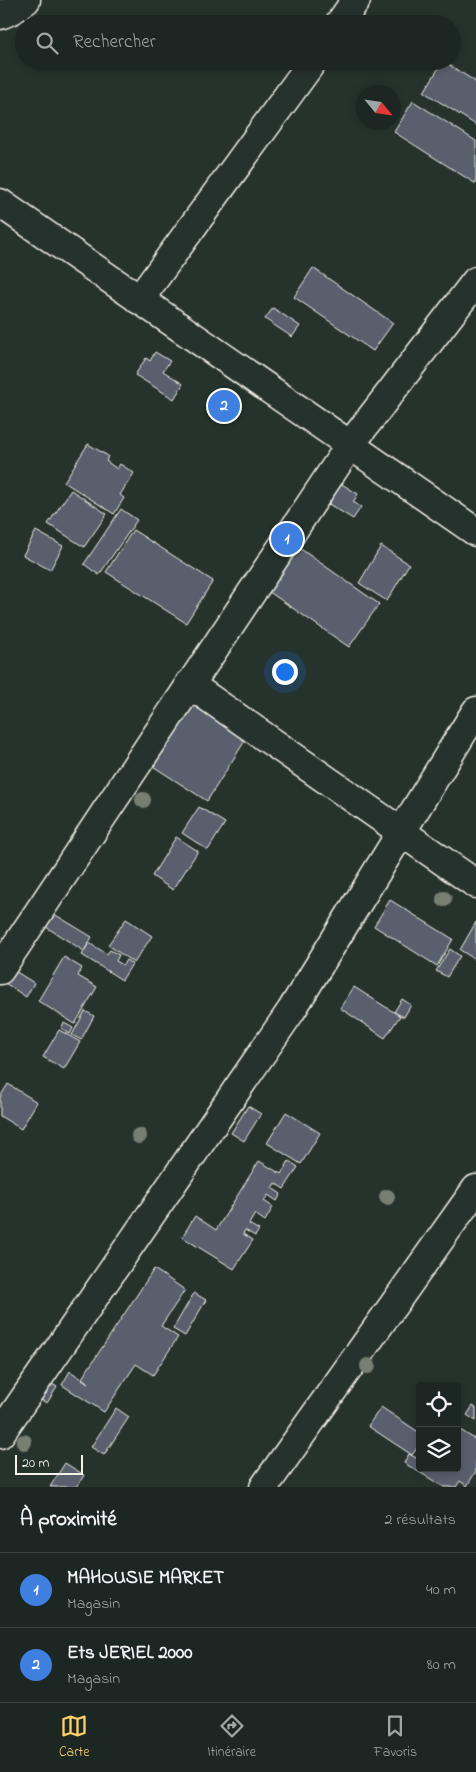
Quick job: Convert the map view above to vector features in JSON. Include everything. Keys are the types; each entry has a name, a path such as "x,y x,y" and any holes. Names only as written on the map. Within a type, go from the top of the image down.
{"street":[{"path":"0,15 12,10 26,0"},
{"path":"345,15 356,0"},
{"path":"139,300 306,70"},
{"path":"0,204 476,532"},
{"path":"0,970 350,445 476,281"},
{"path":"189,684 476,884"},
{"path":"0,1434 291,1011 476,711"},
{"path":"264,1487 476,1189"}],"building":[{"path":"437,70 457,70 476,82 476,125 424,92"},
{"path":"413,101 476,141 476,184 394,132 395,130 401,130 401,121"},
{"path":"313,268 393,323 373,351 294,297"},
{"path":"273,308 300,326 292,337 265,319"},
{"path":"155,352 170,361 163,371 183,384 174,399 135,375 146,358 150,361"},
{"path":"88,444 108,456 106,461 117,469 120,464 134,473 120,495 124,498 114,514 64,482"},
{"path":"340,483 358,494 353,502 361,507 353,519 327,503"},
{"path":"71,490 107,514 84,547 48,524"},
{"path":"121,509 137,520 99,575 84,564"},
{"path":"133,530 213,581 186,623 106,572"},
{"path":"36,531 63,546 50,570 23,555"},
{"path":"295,545 379,604 349,647 265,589"},
{"path":"381,546 409,564 387,601 359,583"},
{"path":"187,701 246,739 207,801 148,763"},
{"path":"199,807 225,823 208,850 182,833"},
{"path":"176,837 198,851 173,890 152,876"},
{"path":"390,900 453,939 437,966 374,926"},
{"path":"54,914 92,937 84,951 46,927"},
{"path":"126,919 152,936 134,963 108,945"},
{"path":"476,922 476,960 460,950"},
{"path":"89,943 107,954 110,950 119,955 116,961 123,965 126,960 132,964 122,980 82,955"},
{"path":"450,949 460,956 447,977 436,971"},
{"path":"64,957 82,968 78,976 97,987 75,1024 38,1001"},
{"path":"10,968 34,983 26,997 2,981"},
{"path":"354,987 400,1016 385,1038 340,1008"},
{"path":"402,999 411,1005 404,1017 394,1012"},
{"path":"85,1011 94,1016 81,1040 72,1035"},
{"path":"64,1023 73,1028 70,1034 61,1028"},
{"path":"59,1030 80,1042 64,1069 43,1057"},
{"path":"8,1084 37,1102 21,1129 0,1116 0,1097"},
{"path":"248,1106 261,1114 244,1141 231,1133"},
{"path":"286,1112 320,1133 301,1164 267,1143"},
{"path":"259,1161 281,1174 289,1161 298,1167 284,1189 275,1183 272,1188 281,1194 277,1201 268,1195 264,1201 273,1207 265,1221 255,1214 249,1224 259,1230 255,1236 245,1230 243,1234 253,1240 234,1269 182,1237 195,1216 216,1230"},
{"path":"154,1269 185,1290 161,1326 178,1337 153,1375 136,1364 104,1412 62,1385 70,1371 88,1383 82,1378"},
{"path":"194,1293 206,1300 185,1336 173,1329"},
{"path":"47,1381 57,1387 47,1403 37,1398"},
{"path":"473,1406 476,1408 476,1421 467,1415"},
{"path":"381,1407 416,1430 416,1450 412,1455 368,1426"},
{"path":"116,1408 129,1417 104,1455 91,1447"},
{"path":"461,1431 476,1440 476,1471 467,1486 460,1481 456,1487 444,1487 419,1472 461,1472"},
{"path":"409,1454 416,1458 416,1470 404,1463"},
{"path":"65,1463 84,1475 77,1487 50,1487"}],"place":[{"name":"Ets JERIEL 2000","path":"224,406"},
{"name":"MAHOUSIE MARKET","path":"287,539"}]}
